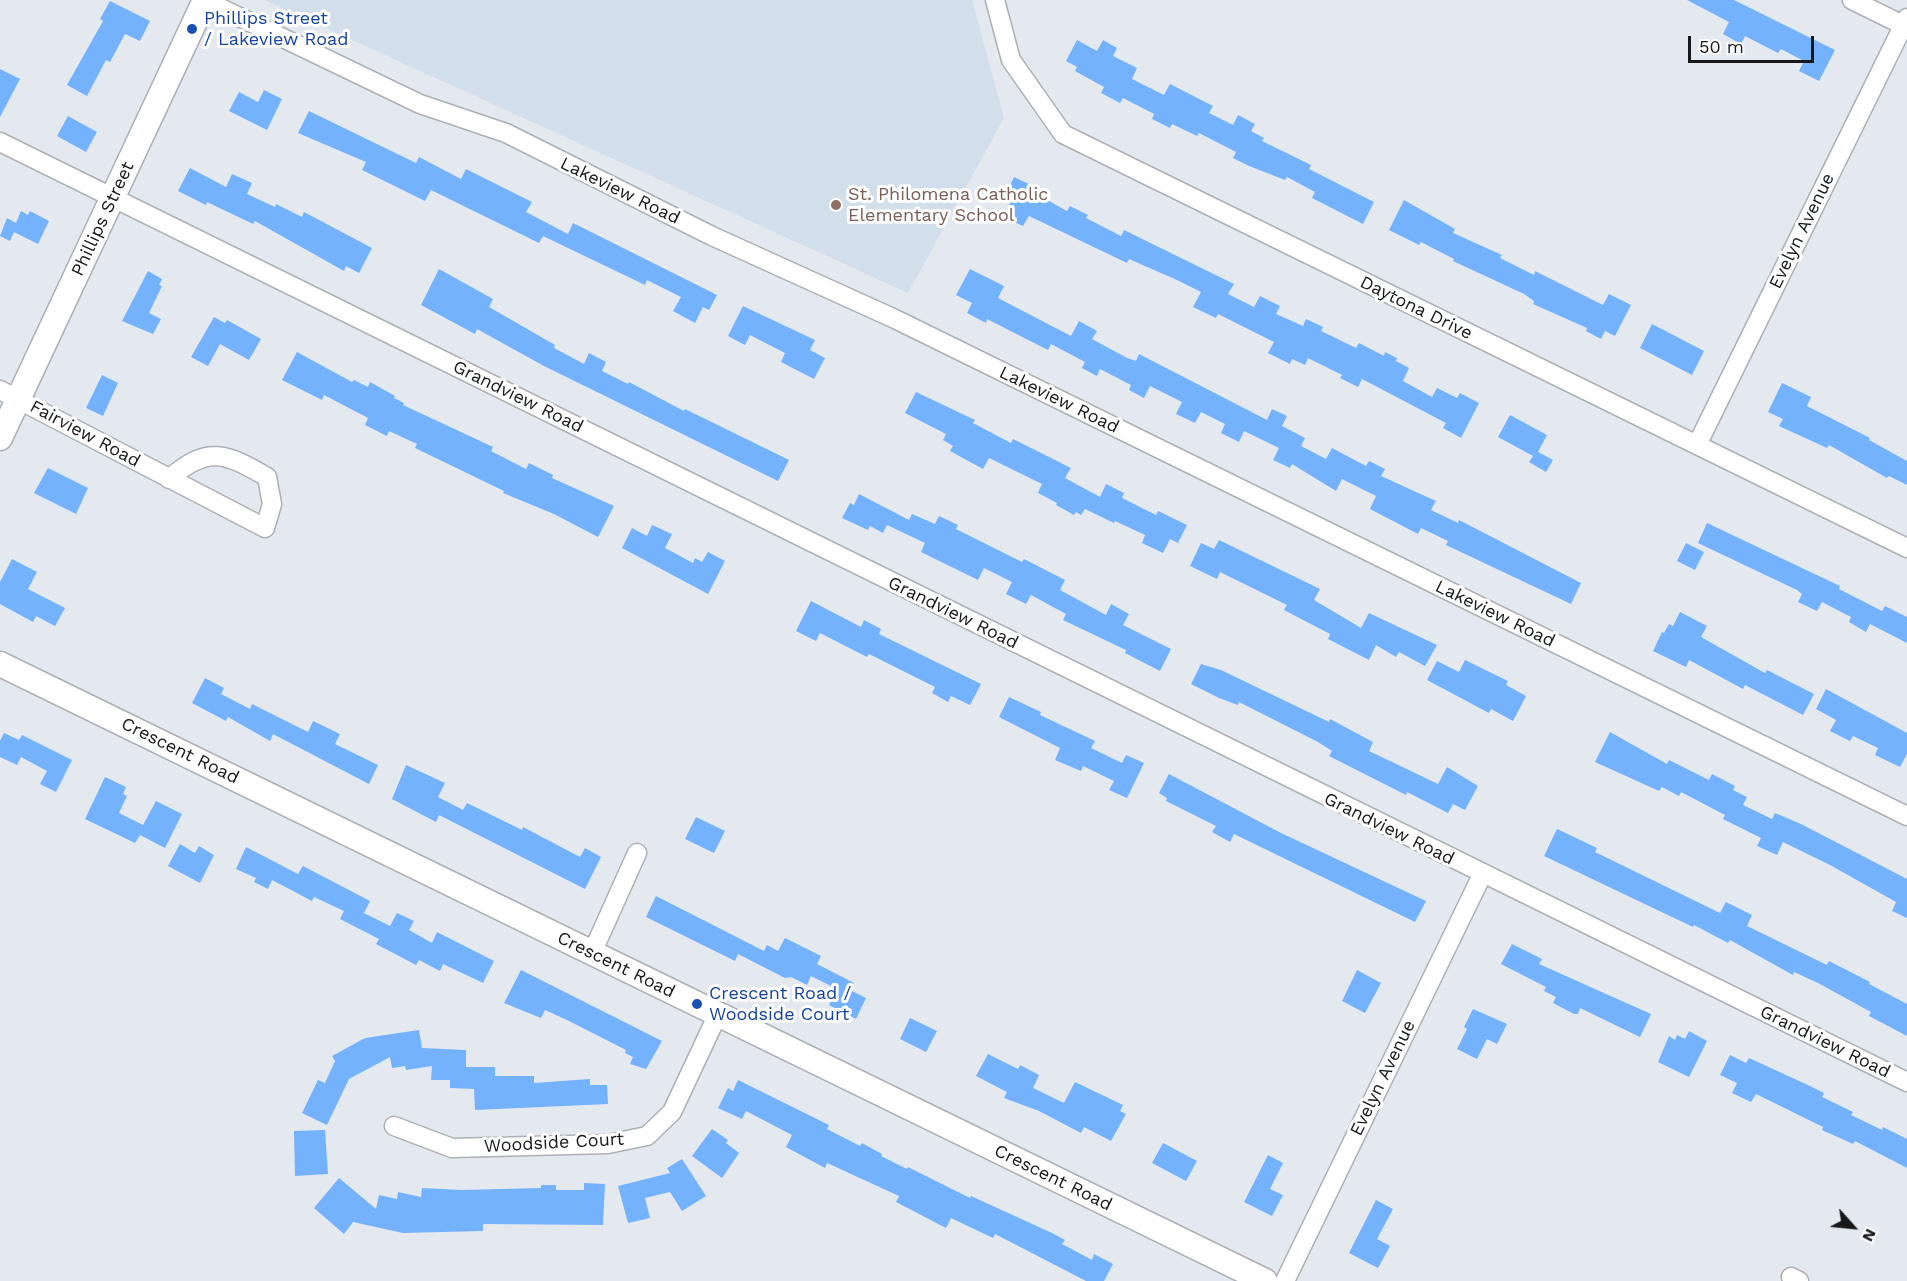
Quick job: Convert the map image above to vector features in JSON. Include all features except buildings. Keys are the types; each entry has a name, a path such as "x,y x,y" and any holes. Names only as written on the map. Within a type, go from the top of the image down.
{"street":[{"name":"Phillips Street","path":"0,438 9,395 113,198 205,0"},
{"name":"Lakeview Road","path":"205,0 420,104 506,133 712,236 895,319 1907,816"},
{"name":"Daytona Drive","path":"995,0 1011,60 1063,134 1907,548"},
{"path":"1852,0 1906,23"},
{"name":"Evelyn Avenue","path":"1697,445 1906,23"},
{"name":"Grandview Road","path":"0,142 1907,1082"},
{"name":"Fairview Road","path":"9,395 169,479 265,528 272,504 267,477 234,458 208,456 184,465 169,479"},
{"name":"Crescent Road","path":"0,663 1265,1281"},
{"path":"592,953 637,853"},
{"name":"Evelyn Avenue","path":"1285,1281 1482,874"},
{"name":"Woodside Court","path":"394,1126 452,1148 608,1144 647,1136 672,1112 718,1014"}],"shaded area":[{"name":"St. Philomena Catholic Elementary School","path":"264,0 972,0 1004,118 908,293"}],"place":[{"name":"Phillips Street / Lakeview Road","path":"192,29"},
{"name":"St. Philomena Catholic Elementary School","path":"836,205"},
{"name":"Crescent Road / Woodside Court","path":"697,1004"}]}
